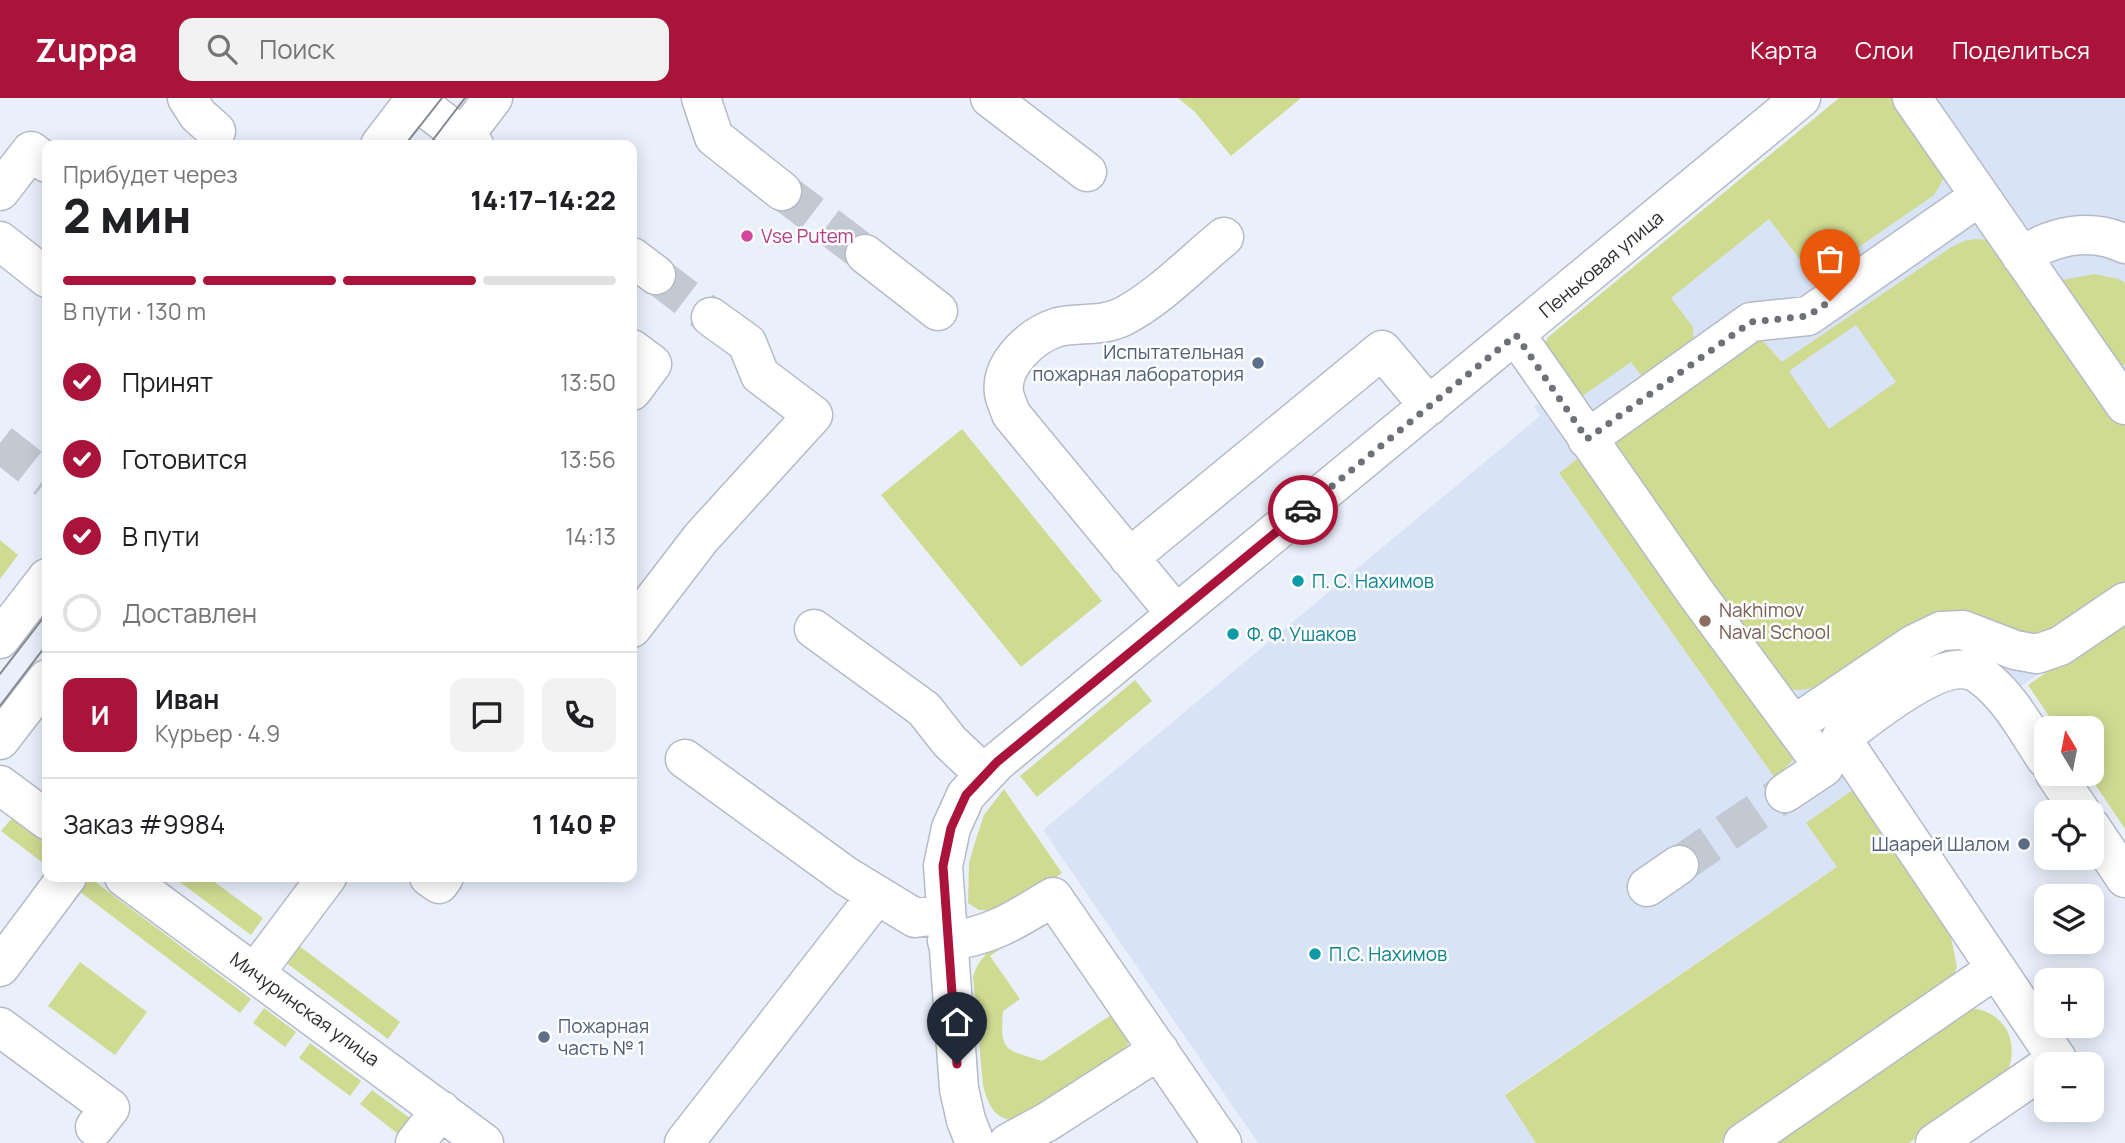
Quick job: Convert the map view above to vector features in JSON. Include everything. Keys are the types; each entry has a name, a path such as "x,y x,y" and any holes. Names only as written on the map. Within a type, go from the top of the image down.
{"street":[{"path":"187,98 198,115 216,131"},
{"path":"466,140 493,98"},
{"path":"701,98 714,137 782,191"},
{"path":"990,98 1087,172"},
{"name":"Пеньковая улица","path":"975,1143 959,1089 943,866 951,828 966,795 984,775 1176,614 1801,98"},
{"path":"1912,98 2125,405"},
{"path":"384,140 416,99 461,140"},
{"path":"0,191 31,150 42,159"},
{"path":"1587,439 1751,322 1808,316 1980,196"},
{"path":"2021,256 2039,245 2079,235 2100,236 2125,244"},
{"path":"1176,614 1011,414 1004,392 1007,373 1017,355 1037,338 1059,327 1089,326 1118,318 1142,306 1224,237"},
{"path":"0,241 42,274"},
{"path":"865,254 938,311"},
{"path":"637,621 701,538 813,415 760,375 747,342 712,317"},
{"path":"1516,335 1695,592 1794,725 1837,758 1996,969 2051,1052"},
{"path":"1129,558 1382,350 1429,406"},
{"path":"637,353 652,364 637,384"},
{"path":"0,639 42,584"},
{"path":"1794,725 1914,644 1941,631 1963,630 2015,650 2037,654 2060,646 2125,602"},
{"path":"814,629 925,709 950,742 984,775"},
{"path":"1785,793 1837,758 1841,738 1926,678 1954,670 1978,673 2002,694 2034,741"},
{"path":"0,740 42,685"},
{"path":"685,759 846,876 915,918 972,939 1004,927 1053,897 1222,1143"},
{"path":"0,785 42,816"},
{"path":"2104,846 2125,878"},
{"path":"1647,887 1679,865"},
{"path":"0,967 63,882"},
{"name":"Мичуринская улица","path":"131,882 481,1142"},
{"path":"255,973 323,882"},
{"path":"684,1143 877,895"},
{"path":"1743,1143 1996,969"},
{"path":"0,1027 110,1108 95,1127"},
{"path":"1008,1143 1047,1122 1158,1051"},
{"path":"1935,1143 2034,1075"},
{"path":"415,1143 440,1110"}],"shaded area":[{"name":"Nakhimov Naval School","path":"1918,98 2125,98 2125,616 2015,690 1965,650 1950,647 1927,654 1816,731 1854,789 1837,867 1505,1094 1536,1143 1258,1143 1043,830 1540,416 1534,407"}],"green space":[{"path":"1178,98 1301,98 1231,156 1195,112"},
{"path":"1839,98 1899,98 1944,178 1934,195 1814,278 1769,219 1671,298 1693,327 1694,343 1644,379 1631,362 1581,397 1545,347 1547,338"},
{"path":"1988,240 2125,420 2125,590 2034,642 1961,616 1809,689 1784,688 1615,447 1614,440 1750,342 1762,340 1782,362 1964,241","holes":["1856,325 1896,382 1829,429 1789,371"]},
{"path":"2094,274 2119,279 2125,283 2125,364 2119,370 2057,281"},
{"path":"962,429 1102,601 1021,667 881,495"},
{"path":"1584,454 1794,748 1793,760 1775,778 1559,473"},
{"path":"0,540 18,555 0,579"},
{"path":"2125,619 2125,829 2096,786 2104,786 2104,716 2049,716 2028,685"},
{"path":"1135,680 1152,701 1037,797 1020,776"},
{"path":"1004,789 1062,873 1007,911 979,910 968,903 969,863 984,815"},
{"path":"1854,789 1950,932 1957,967 1949,986 1936,999 1720,1143 1536,1143 1505,1095 1837,867 1806,823"},
{"path":"12,818 42,841 42,862 1,831"},
{"path":"79,882 96,882 251,999 240,1013 75,888"},
{"path":"180,882 215,882 263,918 251,935"},
{"path":"1032,920 1052,922 1127,1030 1128,1044 1123,1057 1018,1121 998,1115 985,1093 973,977 989,951","holes":["1035,925 1049,925 1111,1015 1042,1061 1012,1051 1004,1042 1003,1011 1020,999 990,956"]},
{"path":"294,942 400,1022 388,1039 281,959"},
{"path":"80,962 147,1012 115,1055 48,1006"},
{"path":"264,1008 296,1032 285,1047 253,1023"},
{"path":"1970,1008 1993,1015 2007,1031 2012,1052 2006,1075 1909,1143 1767,1143"},
{"path":"310,1043 361,1081 350,1096 299,1058"},
{"path":"372,1090 415,1122 403,1138 360,1104"}],"tunnel":[{"path":"782,191 865,254"},
{"path":"656,275 711,317"},
{"path":"0,443 42,476"},
{"path":"1679,865 1785,793"}],"tram line":[{"path":"409,140 442,98"},
{"path":"433,140 465,98"},
{"path":"0,674 42,619"},
{"path":"0,706 42,651"}],"way so far":[{"path":"1303,510 1516,335 1587,439 1751,322 1808,316 1830,301"}],"place":[{"name":"Vse Putem","path":"747,236"},
{"name":"Испытательная пожарная лаборатория","path":"1258,363"},
{"name":"П. С. Нахимов","path":"1298,581"},
{"name":"Nakhimov Naval School","path":"1705,621"},
{"name":"Ф. Ф. Ушаков","path":"1233,634"},
{"name":"Шаарей Шалом","path":"2024,844"},
{"name":"П.С. Нахимов","path":"1315,954"},
{"name":"Пожарная часть № 1","path":"544,1037"}],"route":[{"path":"957,1064 943,866 951,828 966,795 997,762 1303,510"}]}
